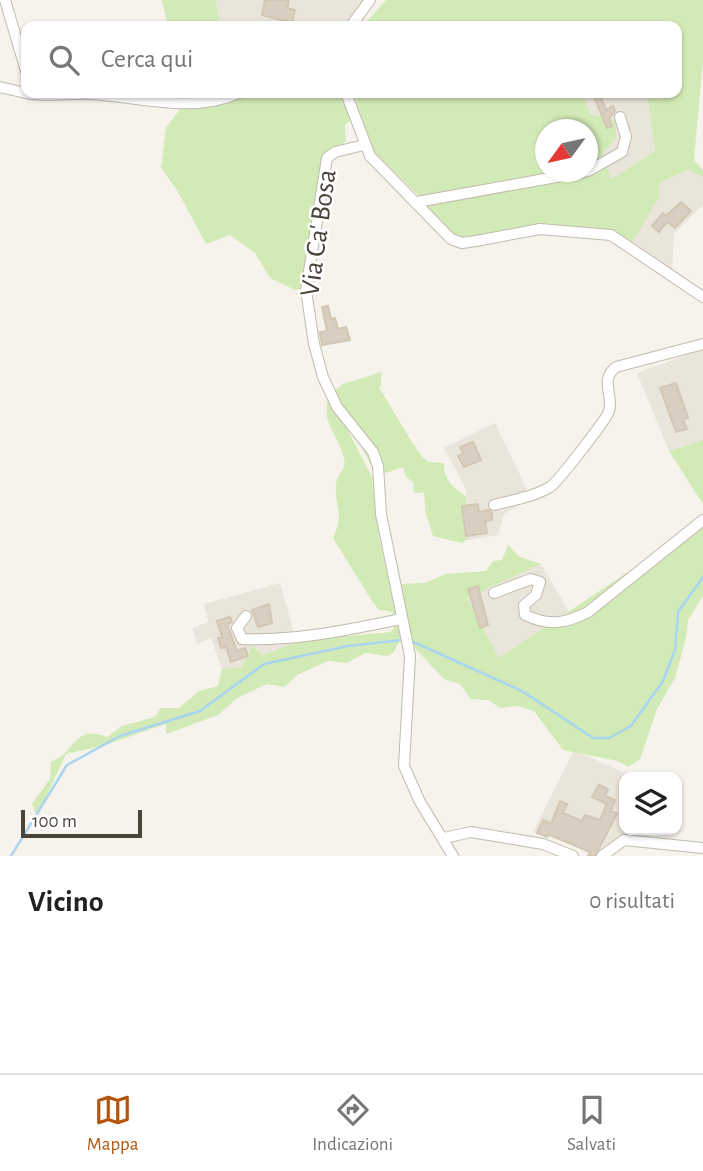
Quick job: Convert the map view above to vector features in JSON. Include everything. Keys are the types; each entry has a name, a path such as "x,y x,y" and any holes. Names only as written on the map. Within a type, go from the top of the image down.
{"street":[{"path":"5,0 21,54"},
{"path":"355,21 370,0"},
{"path":"0,87 21,91"},
{"path":"127,98 182,104 228,98"},
{"path":"348,98 363,145 370,156 451,239 462,243 540,229 611,235 703,297"},
{"path":"598,165 622,152 626,137 620,117"},
{"name":"Via Ca' Bosa","path":"363,145 335,152 327,158 309,267 307,308 323,377 337,407 373,452 378,466 381,514 410,656 404,766 420,802 453,856"},
{"path":"417,202 535,180"},
{"path":"494,505 553,486 606,419 610,409 607,380 609,372 616,367 703,344"},
{"path":"494,593 531,579 540,582 536,595 524,605 525,615 542,623 567,622 588,612 703,520"},
{"path":"246,616 237,628 242,639 313,637 401,619"},
{"path":"444,838 471,832 543,844 573,856"},
{"path":"602,856 624,841 703,848"}],"shaded area":[{"path":"216,0 376,0 353,21 219,21"},
{"path":"584,98 648,98 655,151 611,180 603,154 616,138 616,120 589,114"},
{"path":"689,170 703,177 703,205 674,233 672,271 631,244 659,198 659,183"},
{"path":"703,349 703,440 669,451 637,373"},
{"path":"495,423 531,498 504,514 498,535 467,540 466,489 444,448"},
{"path":"541,564 570,614 498,659 467,598"},
{"path":"280,583 297,644 261,655 257,648 249,651 241,667 222,669 211,638 197,644 193,628 208,622 204,604"},
{"path":"574,750 623,772 619,772 619,835 628,836 599,853 533,832"}],"green space":[{"path":"162,0 216,0 219,21 167,21"},
{"path":"386,0 703,0 703,60 694,160 703,170 703,177 688,170 659,183 659,198 631,244 593,229 573,227 530,229 469,241 447,232 418,195 370,148 355,98 584,98 590,114 616,120 616,138 603,154 611,179 655,151 648,98 682,98 682,21 367,21"},
{"path":"238,98 346,98 355,116 345,125 346,141 322,160 320,198 300,289 295,290 270,278 255,253 230,235 206,244 177,190 161,168 166,128 180,109 213,107"},
{"path":"382,372 380,389 410,439 423,458 429,462 444,463 449,482 466,496 467,540 462,543 433,536 426,514 424,492 414,493 413,482 406,477 403,467 386,473 373,466 373,469 333,392 343,384"},
{"path":"330,396 372,477 379,537 401,638 394,651 388,656 365,653 347,663 328,661 297,675 284,687 267,684 237,698 218,715 166,734 166,724 102,746 66,754 37,816 32,804 50,779 51,762 64,754 78,739 93,733 107,737 122,726 155,717 161,708 179,708 199,691 218,686 222,669 241,667 253,645 262,655 304,640 391,632 395,625 392,612 379,610 333,538 339,516 336,484 345,463 328,421 327,405"},
{"path":"703,440 703,504 669,451"},
{"path":"703,523 703,596 688,620 675,678 657,709 640,759 628,767 618,761 563,750 534,711 517,706 500,708 488,700 471,699 460,684 444,679 411,644 399,584 425,583 446,574 486,571 493,561 502,560 508,545 520,557 541,564 467,598 499,658 628,572 643,571"}],"building":[{"path":"265,0 289,0 287,8 295,10 292,21 262,15"},
{"path":"594,98 601,98 606,110 613,106 615,111 609,119 612,126 607,128"},
{"path":"681,202 691,211 675,228 667,222 659,232 652,226 663,213 666,216"},
{"path":"328,306 331,319 335,318 338,329 346,327 350,340 322,345 320,332 327,331 322,307"},
{"path":"676,383 688,418 683,419 687,429 676,432 660,388"},
{"path":"473,442 481,460 464,467 458,456 463,454 460,447"},
{"path":"478,504 479,512 488,510 492,513 492,520 485,521 487,533 466,536 462,506"},
{"path":"478,586 488,625 480,628 468,589"},
{"path":"269,604 272,623 258,627 252,610"},
{"path":"230,617 232,622 227,624 237,651 245,648 248,656 231,662 226,647 221,648 218,638 222,637 217,621"},
{"path":"599,785 608,789 605,796 615,800 611,811 617,814 595,856 588,856 590,852 548,834 547,837 537,833 543,820 551,824 560,801 567,804 563,813 582,821 585,815 600,820 607,804 592,797"}],"waterway":[{"path":"409,640 522,691 593,738 609,738 631,726 663,681 675,650 678,612 703,577"},
{"path":"11,856 67,765 120,736 200,711 264,664 348,646 403,640"}]}
